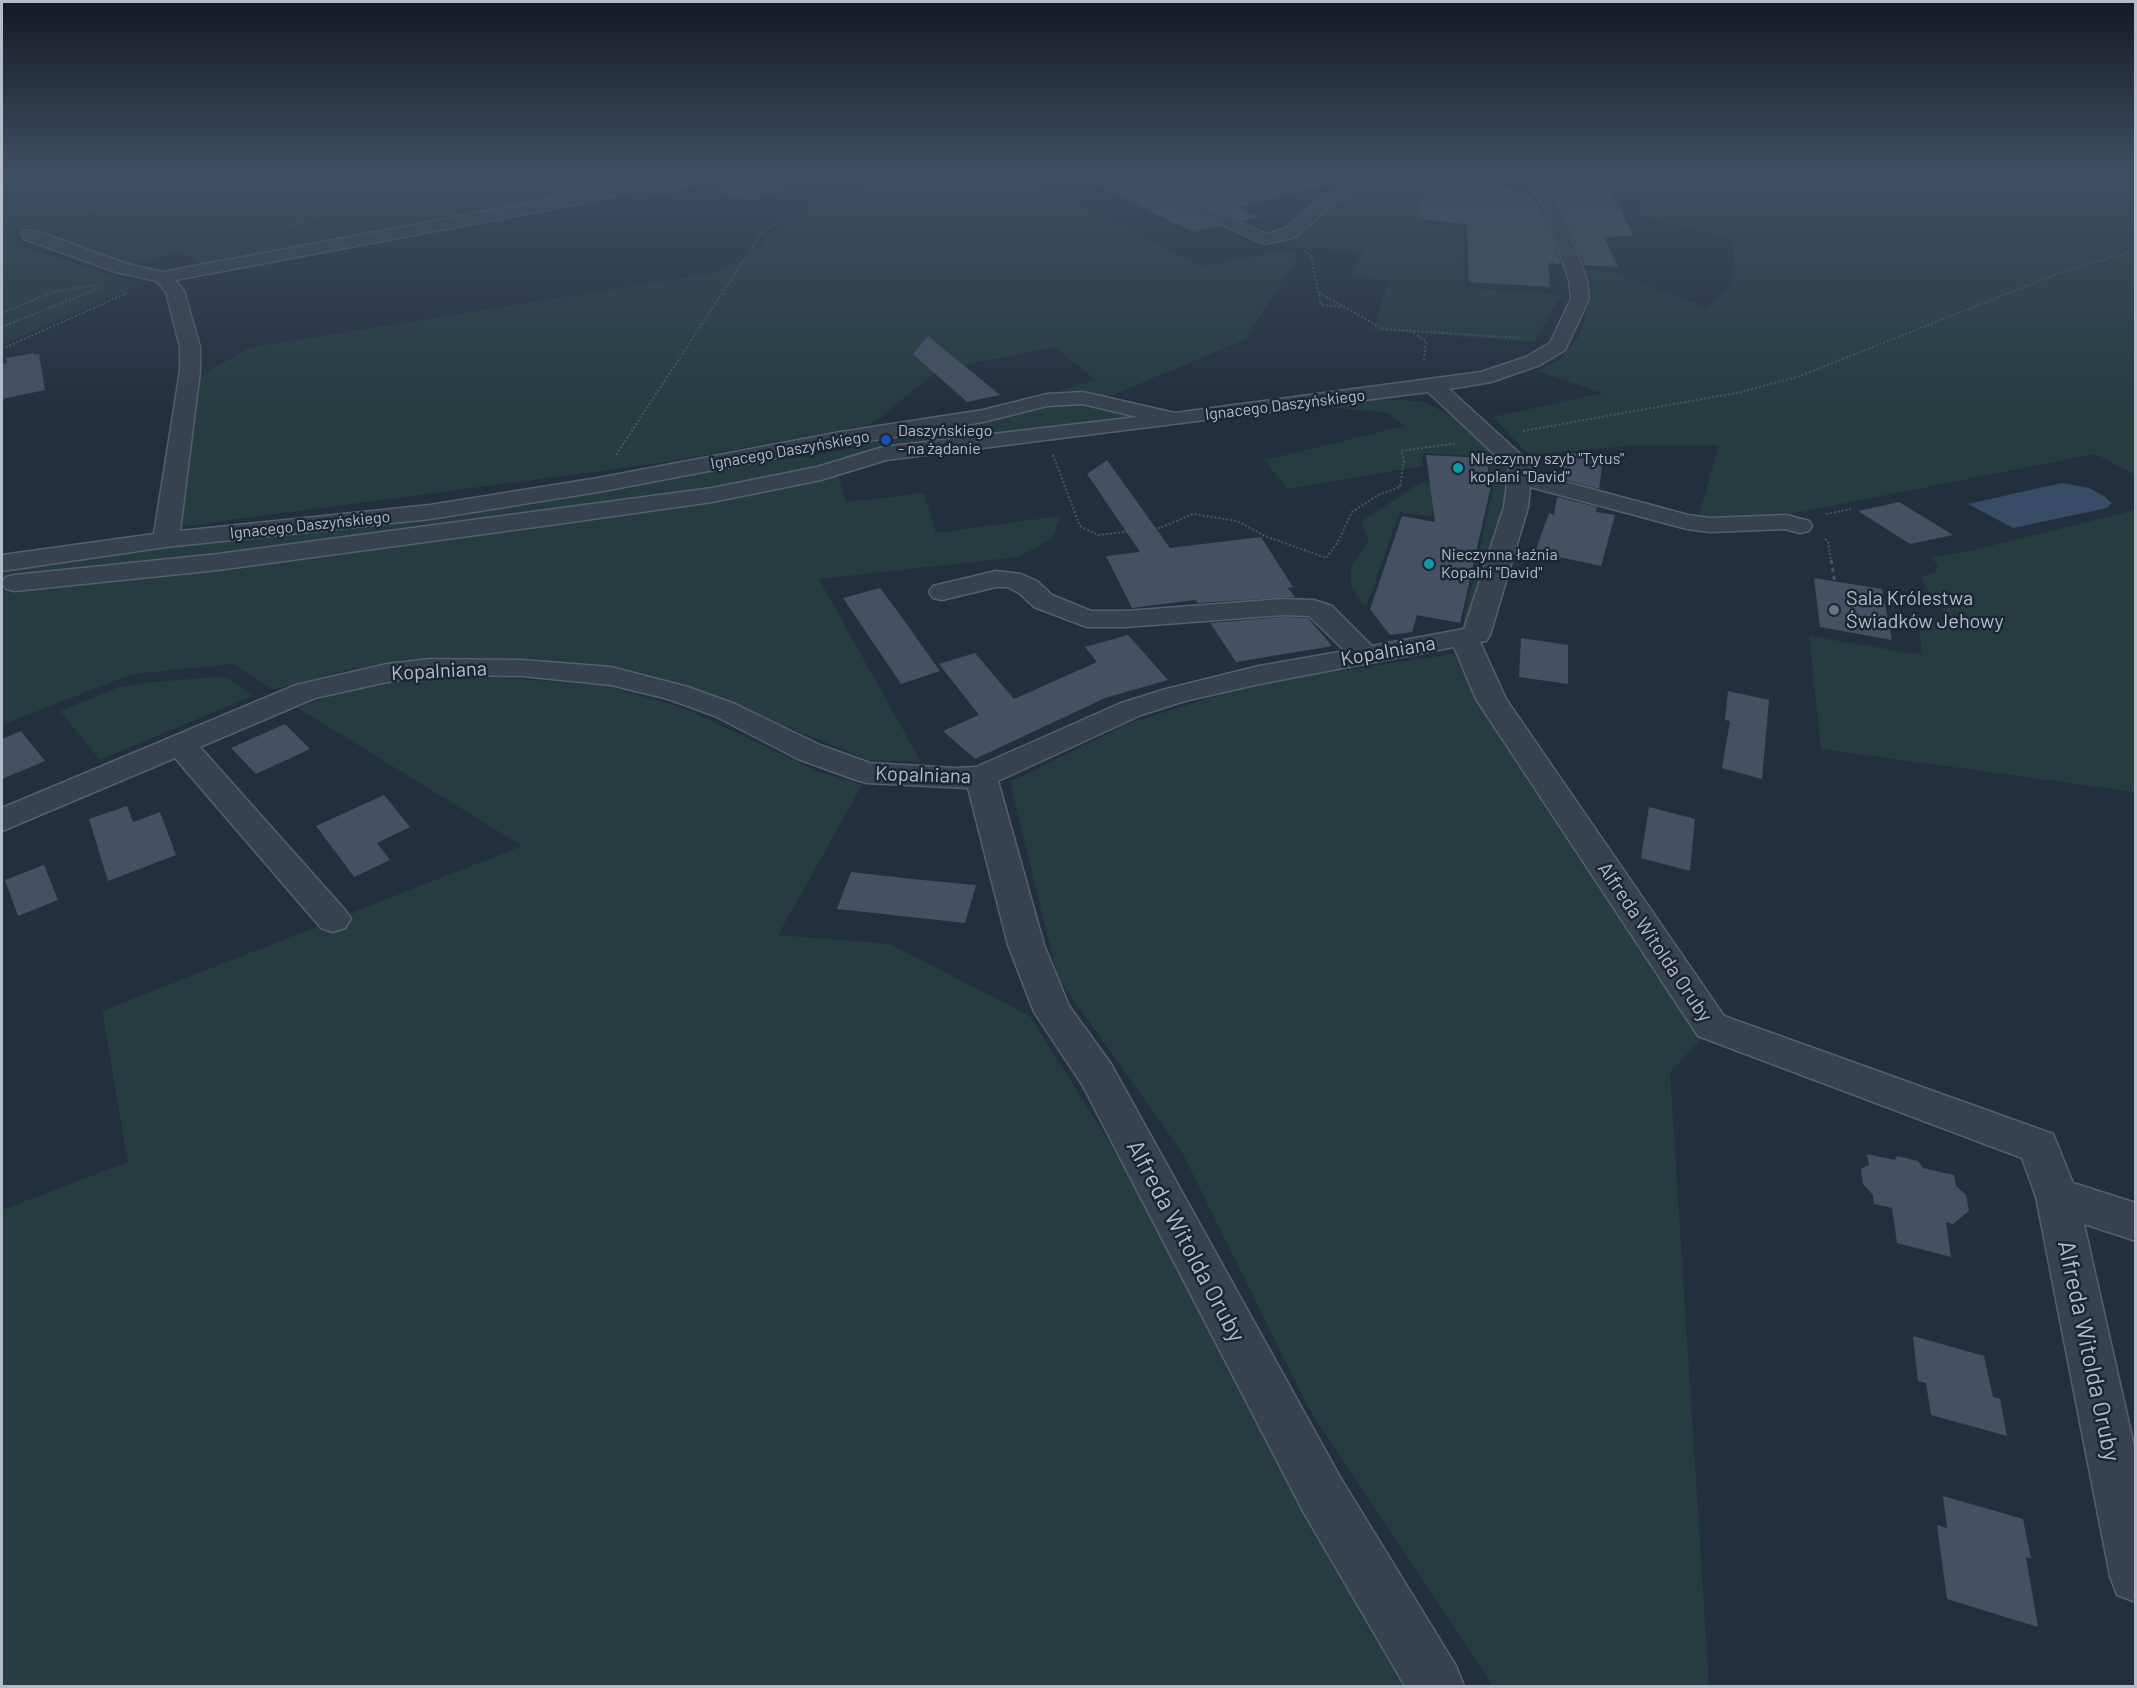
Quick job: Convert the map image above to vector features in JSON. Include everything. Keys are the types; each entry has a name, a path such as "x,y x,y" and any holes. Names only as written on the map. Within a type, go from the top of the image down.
{"street":[{"path":"80,253 166,281 323,253"},
{"path":"166,281 300,253"},
{"name":"Ignacego Daszyńskiego","path":"2,563 166,540 430,512 598,485 982,416 1047,400 1083,398 1132,407 1175,419 1484,378 1533,361 1558,346 1580,299 1578,280 1568,253"},
{"path":"166,281 175,291 188,335 190,371 166,540"},
{"path":"1434,386 1512,457 1521,467 1521,477 1687,522 1710,525 1787,522 1800,526"},
{"path":"2,584 218,561 712,495 821,473 883,454 1175,419"},
{"name":"Kopalniana","path":"2,820 276,702 328,686 430,667 480,666 590,673 645,684 725,710 809,752 867,773 929,778 981,777 1149,702 1248,678 1476,635 1516,507 1521,477"},
{"path":"942,592 996,579 1012,580 1028,587 1043,601 1087,619 1126,619 1283,607 1314,608 1323,612 1365,655"},
{"name":"Alfreda Witolda Oruby","path":"1464,638 1491,699 1711,1026 2038,1146 2057,1197 2136,1576"},
{"path":"179,743 333,919"},
{"name":"Alfreda Witolda Oruby","path":"981,777 1026,945 1053,1012 1097,1076 1322,1495 1436,1686"},
{"path":"2057,1197 2136,1222"}],"path":[{"path":"598,485 668,372 748,253"},
{"path":"1302,253 1311,256 1321,305 1346,307"},
{"path":"1518,432 1706,398 1800,376 2059,273 2127,253"},
{"path":"2,348 166,281"},
{"path":"2,313 52,292 106,284 2,327"},
{"path":"1319,293 1384,328 1396,331 1528,338"},
{"path":"1045,435 1080,526 1098,535 1160,528 1193,514 1237,521 1265,536 1326,558 1338,542 1352,512 1378,495 1400,487 1404,460 1401,451 1455,444 1461,441"},
{"path":"1832,565 1835,582"}],"green space":[{"path":"2,253 42,253 141,284 2,345"},
{"path":"80,253 172,253 129,266"},
{"path":"178,253 271,253 200,266 192,257"},
{"path":"752,253 1176,253 1204,267 1268,253 1300,253 1246,339 1108,397 1061,390 1095,380 1055,347 939,370 872,424 668,462 178,527 196,379 248,348 713,273 743,261"},
{"path":"1362,253 1463,253 1464,288 1561,295 1535,342 1373,330 1389,281 1350,277"},
{"path":"1733,253 2135,253 2135,475 2095,454 1780,516 1698,518 1719,445 1628,446 1529,455 1493,417 1603,393 1537,371 1559,360 1578,338 1592,297 1590,271 1614,273 1707,308 1732,285"},
{"path":"1382,399 1424,402 1473,426 1497,457 1502,457 1509,473 1508,498 1471,617 1463,622 1493,490 1487,457 1423,453 1422,466 1287,489 1265,460 1405,426 1388,413 1317,406"},
{"path":"1064,403 1095,407 1135,417 907,443 784,476 532,517 2,580 2,570 272,534 527,506 742,465 817,455"},
{"path":"838,476 846,502 924,493 936,533 1060,516 1053,538 1018,557 819,579 921,762 868,760 686,685 610,667 526,659 430,657 352,669 273,690 233,664 132,674 2,725 2,592 652,510"},
{"path":"1421,482 1438,487 1431,517 1400,512 1366,608 1351,587 1351,566 1369,541 1361,522"},
{"path":"2135,510 2135,792 1821,749 1809,636 1922,655 1918,615 1942,620 1952,617 1940,609 1951,606 1927,590 1921,577 1935,572 1938,567 1932,557 1970,551"},
{"path":"1453,654 1473,690 1706,1034 1670,1072 1709,1686 1493,1686 1309,1409 1183,1154 1058,978 1010,782 1127,724 1254,684"},
{"path":"410,677 505,678 603,685 684,708 820,772 862,785 778,935 890,944 1030,1016 1106,1137 1416,1686 2,1686 2,1210 128,1162 102,1011 522,846 298,708 341,691"},
{"path":"229,678 252,696 100,760 60,711 117,688 142,683"}],"water":[{"path":"2062,483 2089,488 2112,503 2107,508 2013,528 1968,504"}],"building":[{"path":"1468,253 1557,253 1561,264 1548,263 1550,287 1469,282"},
{"path":"1579,253 1611,253 1618,267 1584,265"},
{"path":"928,336 1000,395 967,402 913,354"},
{"path":"34,353 34,355 39,354 45,390 2,399 2,364 7,363 6,358"},
{"path":"1565,452 1603,458 1599,489 1560,478"},
{"name":"Nieczynna łaźnia Kopalni \"David\"","path":"1426,455 1486,458 1491,486 1460,623 1417,615 1412,632 1390,635 1370,609 1402,516 1435,522"},
{"path":"1107,460 1170,548 1261,537 1293,587 1288,588 1295,597 1198,603 1195,600 1132,608 1106,556 1140,552 1087,474"},
{"path":"1557,497 1597,507 1596,512 1615,515 1601,566 1535,552 1549,513 1554,515"},
{"path":"1899,502 1953,535 1910,544 1858,511"},
{"path":"1814,578 1882,589 1892,640 1820,627"},
{"path":"880,588 940,671 901,684 843,598"},
{"path":"1283,617 1308,618 1332,646 1236,662 1210,623"},
{"path":"1128,635 1168,680 1105,698 975,759 943,731 979,715 939,664 975,653 1014,699 1097,662 1085,647"},
{"path":"1521,638 1568,645 1568,684 1519,677"},
{"path":"1728,691 1769,700 1762,779 1722,768 1730,721 1725,720"},
{"path":"285,724 310,749 256,774 231,748"},
{"path":"21,731 45,761 2,779 2,739"},
{"path":"384,795 410,827 377,843 390,860 354,877 316,826"},
{"path":"127,806 133,822 160,812 176,855 108,881 89,819"},
{"path":"1649,807 1695,819 1690,871 1641,858"},
{"path":"44,865 58,900 18,916 5,880"},
{"path":"851,872 976,885 965,923 837,909"},
{"path":"1867,1154 1895,1160 1897,1156 1918,1161 1923,1168 1954,1175 1956,1186 1966,1195 1969,1211 1953,1224 1946,1222 1951,1257 1897,1243 1892,1208 1874,1204 1873,1195 1863,1184 1861,1169 1869,1165"},
{"path":"1913,1336 1984,1356 1993,1397 2000,1399 2007,1436 1931,1415 1926,1383 1918,1381"},
{"path":"1943,1496 2023,1519 2031,1559 2026,1557 2038,1627 1947,1599 1937,1525 1947,1528"}],"place":[{"name":"Daszyńskiego - na żądanie","path":"886,440"},
{"name":"NIeczynny szyb \"Tytus\" koplani \"David\"","path":"1458,468"},
{"name":"Nieczynna łaźnia Kopalni \"David\"","path":"1429,564"},
{"name":"Sala Królestwa Świadków Jehowy","path":"1834,610"}]}
